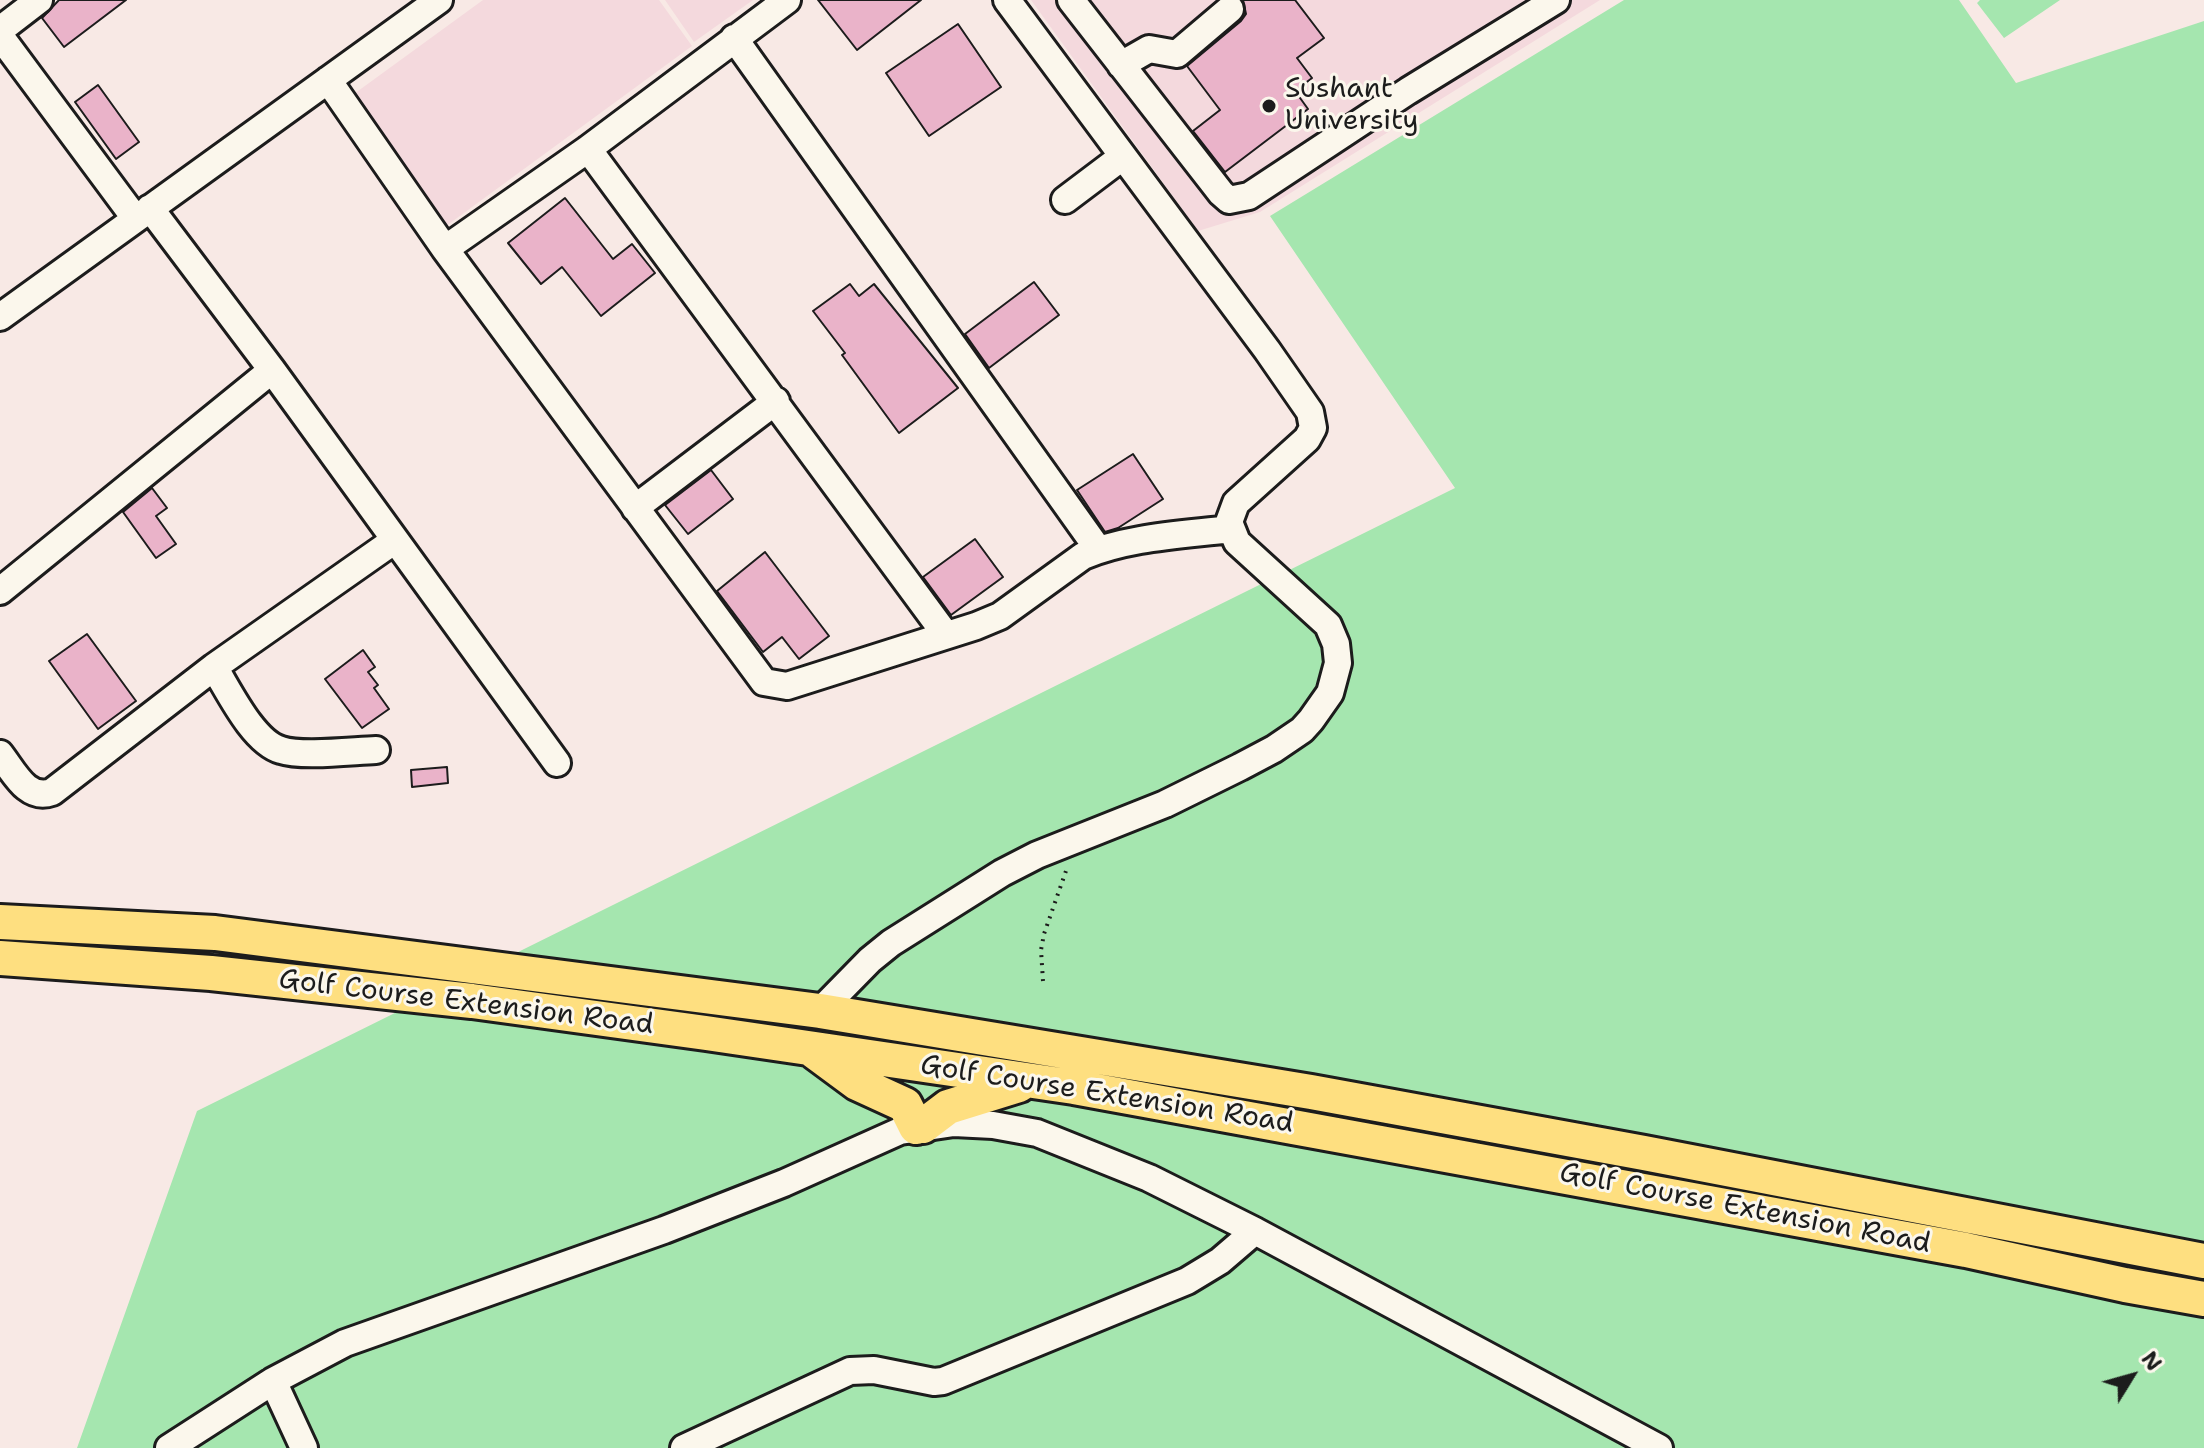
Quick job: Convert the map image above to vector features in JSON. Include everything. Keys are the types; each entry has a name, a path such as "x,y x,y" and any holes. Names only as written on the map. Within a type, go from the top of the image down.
{"main road":[{"name":"Golf Course Extension Road","path":"0,922 215,933 820,1011 1148,1064 1644,1153 2204,1261"},
{"name":"Golf Course Extension Road","path":"0,958 211,973 520,1008 1035,1081 1966,1250 2204,1299"},
{"path":"520,1008 525,972"},
{"path":"809,1047 857,1083 905,1105 919,1126 948,1107 1035,1081"},
{"path":"1142,1099 1148,1064"}],"street":[{"path":"39,0 0,33 142,213 272,370 557,763"},
{"path":"0,317 439,0"},
{"path":"445,249 588,149 787,0"},
{"path":"820,1011 891,943 1019,863 1165,804 1274,749 1302,730 1321,708 1330,693 1338,663 1336,644 1328,625 1237,542 1229,522 1236,503 1307,439 1313,428 1310,412 1007,0"},
{"path":"1071,0 1229,200 1249,196 1408,91 1556,0"},
{"path":"1121,65 1149,49 1177,54 1230,9"},
{"path":"734,38 1098,549"},
{"path":"328,80 445,249 764,682 787,686 1000,616 1083,556 1098,549 1141,540 1230,529"},
{"path":"588,149 946,635"},
{"path":"1065,200 1122,157"},
{"path":"0,591 272,370"},
{"path":"635,508 776,401"},
{"path":"0,754 33,793 42,796 52,792 214,667 395,540"},
{"path":"214,667 255,731 264,741 280,750 376,750"},
{"path":"169,1448 273,1381 354,1339 664,1230 784,1183 888,1136 919,1126 954,1123 993,1125 1037,1133 1149,1178 1255,1231 1659,1448"},
{"path":"684,1448 850,1371 874,1370 934,1382 943,1381 1164,1292 1220,1261 1255,1231"},
{"path":"273,1381 304,1448"}],"path":[{"path":"1043,981 1041,950 1044,934 1078,840"}],"shaded area":[{"path":"483,0 659,0 692,46 442,229 347,99"},
{"path":"665,0 753,0 694,42"},
{"name":"Sushant University","path":"1031,0 1600,0 1260,212 1198,231"}],"green space":[{"path":"1624,0 1959,0 2016,83 2204,21 2204,1448 77,1448 197,1111 1455,488 1270,216"},
{"path":"1980,0 2060,0 2004,38 1977,3"}],"building":[{"path":"59,0 126,0 64,47 42,18"},
{"path":"818,0 921,0 857,50"},
{"path":"1243,0 1295,0 1324,38 1297,58 1312,78 1295,91 1308,109 1225,172 1193,131 1220,110 1187,66 1241,21 1246,14"},
{"path":"958,24 1001,87 929,136 886,73"},
{"path":"98,85 139,142 116,159 75,102"},
{"path":"565,198 613,259 632,244 655,273 601,316 562,267 541,284 508,243"},
{"path":"1034,282 1059,315 989,368 965,334"},
{"path":"850,284 859,296 874,284 958,388 899,433 813,311"},
{"path":"1133,454 1163,499 1118,528 1105,532 1077,490"},
{"path":"711,470 733,499 688,534 665,505"},
{"path":"152,488 167,508 156,516 176,544 156,558 123,512"},
{"path":"975,539 1003,577 951,615 923,577"},
{"path":"765,552 829,636 799,659 782,637 763,652 717,591"},
{"path":"87,634 136,701 98,729 49,661"},
{"path":"363,650 375,667 368,672 378,685 374,688 389,709 362,728 325,679"},
{"path":"447,767 448,783 412,787 411,770"}],"place":[{"name":"Sushant University","path":"1269,106"}]}
